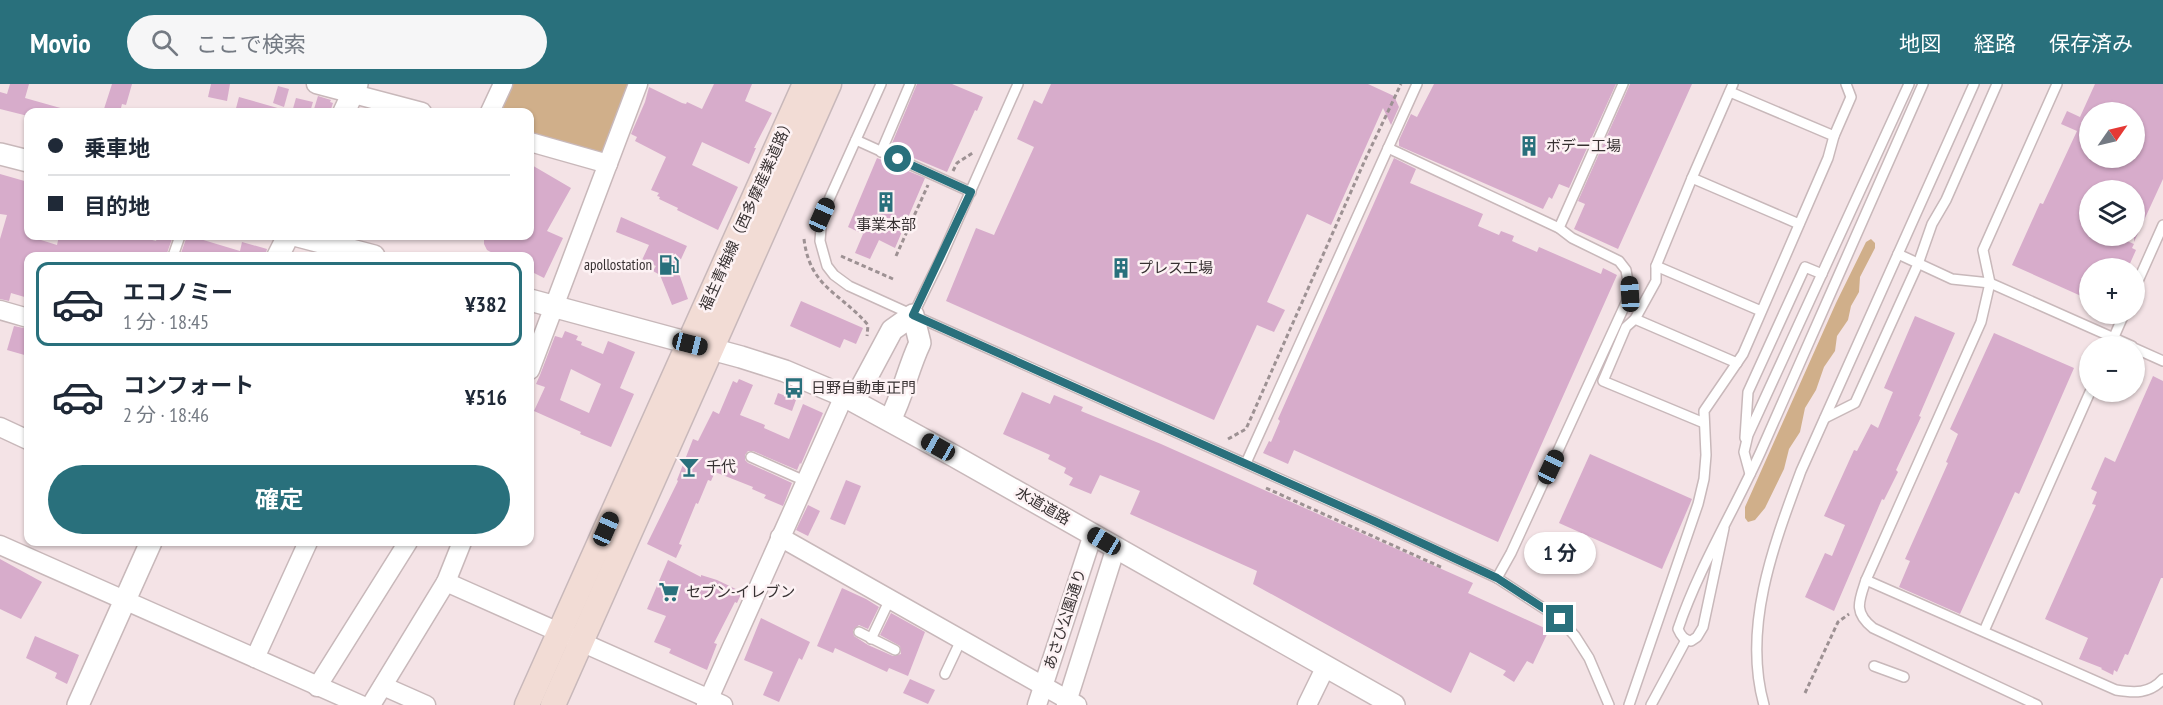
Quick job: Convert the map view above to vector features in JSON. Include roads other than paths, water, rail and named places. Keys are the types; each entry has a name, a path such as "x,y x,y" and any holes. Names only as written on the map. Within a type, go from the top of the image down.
{"main road":[{"name":"福生青梅線（西多摩産業道路）","path":"701,346 805,84"},
{"name":"福生青梅線（西多摩産業道路）","path":"527,705 570,636 701,346 829,84"},
{"name":"福生青梅線（西多摩産業道路）","path":"553,705 570,636"}],"street":[{"path":"316,84 351,97 403,108"},
{"path":"492,108 503,84"},
{"path":"534,359 638,84"},
{"path":"534,143 608,164"},
{"path":"0,154 24,160"},
{"path":"313,240 359,252"},
{"name":"水道道路","path":"534,301 785,371 849,398 1394,705"},
{"path":"0,310 24,317"},
{"path":"446,582 570,636 712,703 805,481 849,398 892,330 913,315 920,343 900,400 890,420"},
{"path":"0,427 24,438"},
{"name":"あさひ公園通り","path":"1037,705 1093,534"},
{"path":"780,537 1070,703"},
{"path":"0,545 361,705"},
{"path":"78,705 149,546"},
{"path":"255,658 306,546"},
{"path":"317,687 405,546"},
{"path":"371,705 446,582 460,546"},
{"name":"あさひ公園通り","path":"1070,703 1116,547"},
{"path":"1307,705 1326,666"},
{"path":"383,686 426,705"}],"lane":[{"path":"881,84 822,215 820,228 822,252 827,266 834,275 849,286 1497,578 1560,619 1575,636 1589,658 1609,705"},
{"path":"881,152 910,84"},
{"path":"913,315 971,192 1018,84"},
{"path":"1246,463 1417,84"},
{"path":"1559,228 1623,84"},
{"path":"1629,705 1698,504 1704,479 1706,456 1704,411 1737,363 1828,158 1834,136 1851,97 1846,84"},
{"path":"1745,444 1909,84"},
{"path":"1724,528 1702,627 1697,637 1691,641 1686,640 1680,635 1678,629 1687,604 1750,474 1923,84"},
{"path":"1764,705 1757,649 1768,563 1801,471 1974,84"},
{"path":"1825,418 1854,404 1918,264 1932,224 1946,200 1997,84"},
{"path":"2037,705 1873,628 1863,620 1858,609 1866,580 1981,322 1990,283 1983,250 2057,84"},
{"path":"1704,423 1603,381 1626,327 1635,319 1656,281 1656,266 1731,88 1834,136"},
{"path":"856,140 971,192"},
{"path":"1388,148 1559,228 1572,238 1618,261 1626,270 1630,294 1511,553 1497,578"},
{"path":"1692,178 1799,224"},
{"path":"2145,265 2163,225"},
{"path":"1898,254 1952,279 1990,283 2100,336"},
{"path":"1656,266 1761,311"},
{"path":"1750,474 1744,452 1748,392 1805,267 1822,274"},
{"path":"1635,319 1737,363"},
{"path":"2145,353 2163,361"},
{"path":"1984,631 2086,402"},
{"path":"751,457 805,481"},
{"path":"1866,580 2116,690 2134,693 2146,691 2163,679"},
{"path":"871,639 890,599"},
{"path":"859,632 895,650"},
{"path":"945,674 961,640"},
{"path":"1651,705 1686,640"},
{"path":"1874,666 1904,677"}],"place":[{"name":"ボデー工場","path":"1529,146"},
{"name":"事業本部","path":"886,202"},
{"name":"apollostation","path":"669,265"},
{"name":"プレス工場","path":"1121,268"},
{"name":"日野自動車正門","path":"794,388"},
{"name":"千代","path":"689,467"},
{"name":"セブン-イレブン","path":"669,592"}]}
